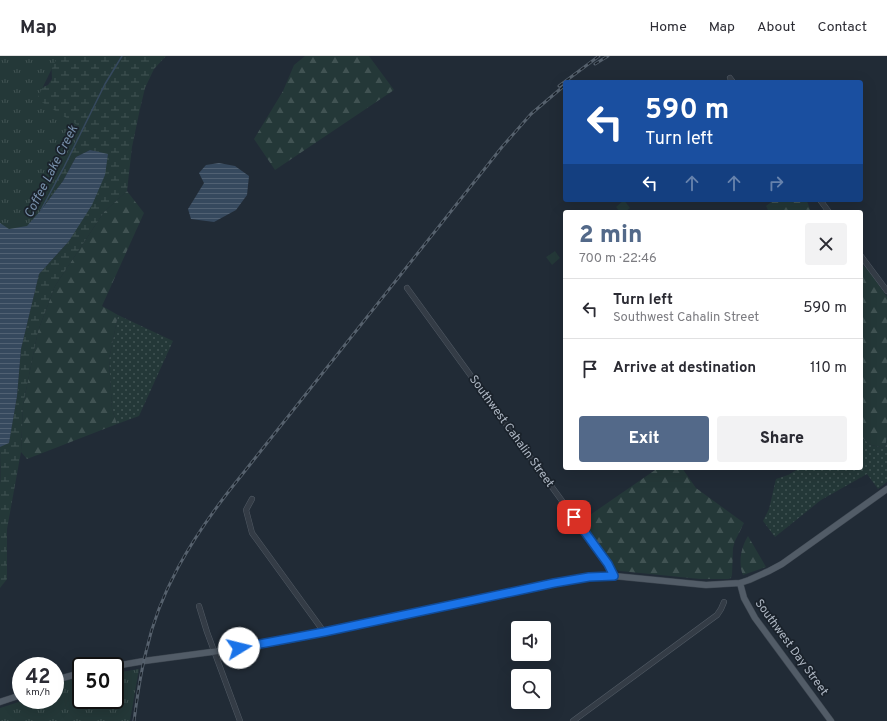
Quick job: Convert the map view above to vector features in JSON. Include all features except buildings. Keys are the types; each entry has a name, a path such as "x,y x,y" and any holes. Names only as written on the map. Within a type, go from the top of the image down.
{"main road":[{"path":"124,664 214,652 324,632 589,577 614,576 706,585 740,583 762,575 782,564 887,488"},
{"name":"Southwest Day Street","path":"740,583 744,598 755,618 831,721"},
{"path":"0,702 12,698"}],"street":[{"path":"863,259 887,291"},
{"name":"Southwest Cahalin Street","path":"407,288 604,558 614,576"},
{"path":"252,499 246,510 252,533 324,632"},
{"path":"573,721 717,615 724,602"},
{"path":"199,606 206,632 240,721"}],"green space":[{"path":"0,56 29,93 48,85 52,79 51,56 166,56 154,69 145,88 132,147 127,191 104,212 55,286 38,331 23,405 21,452 7,529 7,579 0,588 0,447 9,442 17,396 21,349 39,274 69,241 108,155 90,150 76,157 63,181 41,210"},
{"path":"0,56 58,56 37,99 82,128 57,181 34,222 0,304"},
{"path":"305,56 369,56 394,90 275,170 254,139 283,91 294,65"},
{"path":"127,191 144,213 102,306 118,315 109,359 112,409 117,424 27,459 21,452 23,405 38,331 55,286 104,212"},
{"path":"622,202 626,202 630,208 628,210 618,210 616,207"},
{"path":"771,202 807,202 810,210 768,210 766,206"},
{"path":"555,251 560,258 552,265 546,257"},
{"path":"863,266 870,272 887,297 887,435 885,448 871,445 863,439"},
{"path":"118,315 173,341 139,416 117,424 112,409 109,359"},
{"path":"887,435 887,482 878,489 867,474 821,500 775,537 763,521 769,509 776,479 797,470 863,470 863,439 871,445 885,448"},
{"path":"655,470 683,470 696,488 744,523 733,548 731,578 700,579 620,571 615,569 587,529 587,517"},
{"path":"748,536 766,567 743,575 741,570 741,555"},
{"path":"139,669 130,721 0,721 0,708 12,704 12,709 64,709 64,681 72,679 72,709 124,709 124,672"}],"water":[{"path":"90,150 108,154 105,175 92,205 69,241 39,274 21,349 17,396 9,443 0,447 0,223 9,229 27,226 63,181 76,157"},
{"path":"219,163 235,166 249,176 247,195 236,210 214,222 191,219 188,209 204,183 199,173 206,165"}],"waterway":[{"name":"Coffee Lake Creek","path":"41,210 105,84 122,56"}],"railway":[{"path":"567,80 599,56"},
{"path":"595,64 608,56"},
{"path":"559,86 563,83"},
{"path":"134,721 144,661 159,608 178,567 202,528 229,491 502,147 531,114 563,87"}],"route":[{"path":"239,648 293,639 415,614 554,583 589,577 614,576 608,564 574,517"}]}
